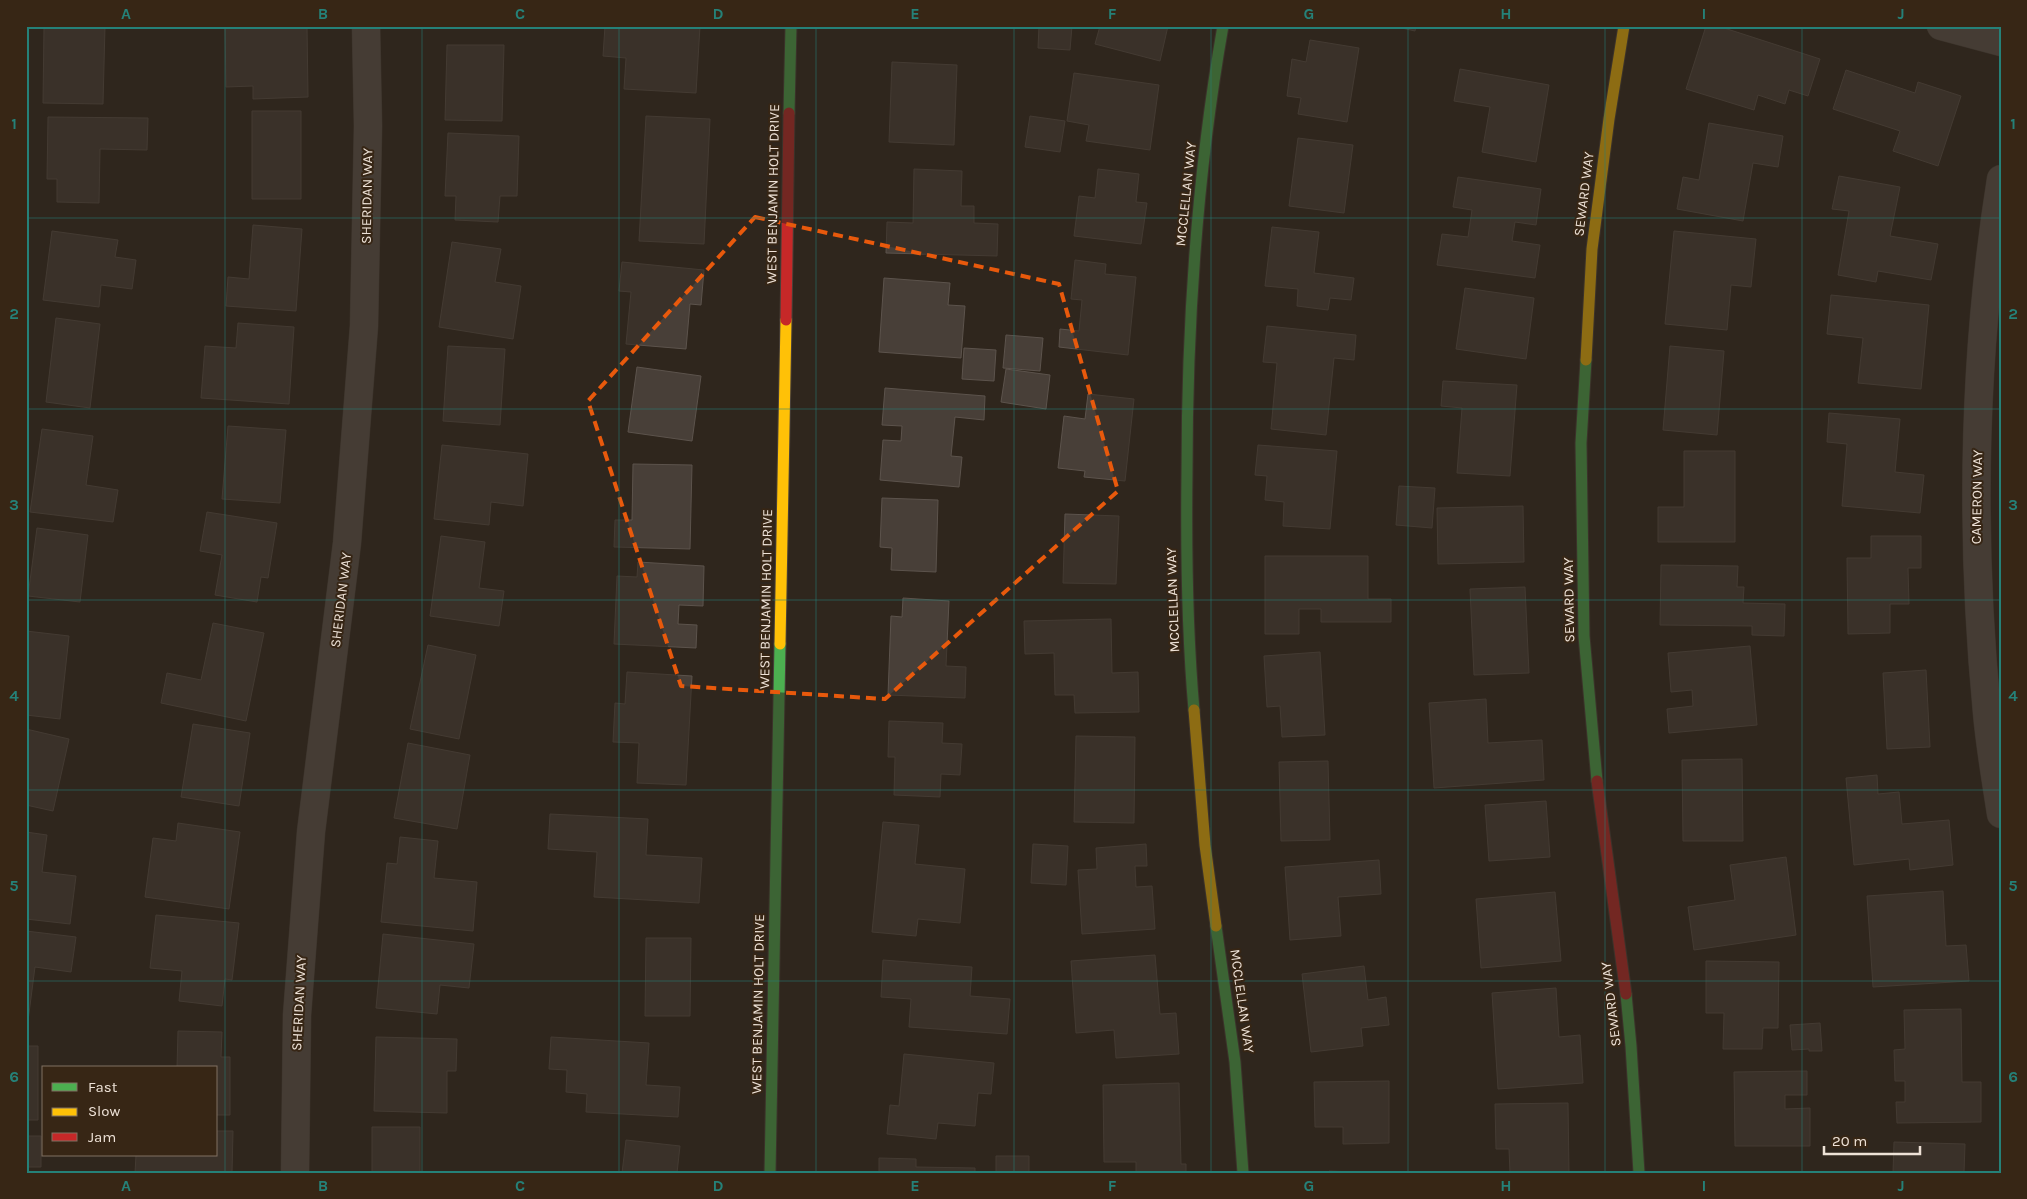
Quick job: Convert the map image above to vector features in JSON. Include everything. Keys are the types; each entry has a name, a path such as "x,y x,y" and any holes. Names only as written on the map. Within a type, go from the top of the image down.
{"street":[{"name":"SHERIDAN WAY","path":"295,1173 297,1015 311,832 347,543 364,326 368,126 366,26"},
{"name":"WEST BENJAMIN HOLT DRIVE","path":"770,1173 791,26"},
{"name":"MCCLELLAN WAY","path":"1223,26 1216,66 1195,250 1187,393 1186,553 1190,679 1205,845 1235,1062 1243,1173"},
{"name":"SEWARD WAY","path":"1624,26 1609,119 1592,248 1581,443 1584,636 1598,803 1623,969 1632,1046 1639,1173"},
{"path":"1941,26 2001,42"},
{"name":"CAMERON WAY","path":"2001,179 1990,248 1979,383 1976,548 1987,715 2001,814"}],"highlighted area":[{"path":"755,217 1059,284 1118,491 885,699 681,686 588,401"}],"building":[{"path":"44,26 105,26 103,104 43,103"},
{"path":"225,26 307,26 308,97 253,99 253,86 226,87"},
{"path":"605,26 700,26 696,93 624,89 626,58 603,56"},
{"path":"1039,26 1072,26 1070,50 1038,48"},
{"path":"1100,26 1168,26 1160,61 1095,44"},
{"path":"1393,26 1416,26 1415,31"},
{"path":"1706,26 1718,26 1820,59 1808,96 1789,90 1785,104 1758,95 1754,110 1686,89"},
{"path":"1310,40 1359,48 1347,122 1298,114 1301,98 1287,96 1292,59 1306,62"},
{"path":"447,45 504,45 502,121 445,120"},
{"path":"892,62 957,65 954,145 889,142"},
{"path":"1460,69 1549,85 1536,162 1482,152 1490,107 1454,101"},
{"path":"1846,70 1915,93 1918,82 1961,96 1938,166 1893,151 1900,131 1833,109"},
{"path":"1074,73 1159,85 1150,150 1086,141 1089,125 1067,121"},
{"path":"252,111 301,111 301,199 252,199"},
{"path":"646,116 710,119 704,244 639,241"},
{"path":"1030,116 1065,121 1060,152 1025,147"},
{"path":"48,117 148,118 147,150 100,149 99,203 57,202 57,179 47,179"},
{"path":"1709,123 1783,136 1778,167 1753,163 1743,221 1677,209 1683,177 1699,180"},
{"path":"448,133 519,136 517,196 500,196 498,222 455,220 456,196 445,196"},
{"path":"1298,138 1353,145 1344,213 1289,206"},
{"path":"914,169 962,171 961,206 974,206 974,223 998,224 997,256 886,253 887,222 913,223"},
{"path":"1098,169 1139,174 1136,202 1147,203 1141,244 1074,236 1079,196 1095,198"},
{"path":"1839,176 1900,187 1890,236 1938,244 1931,280 1878,271 1876,282 1838,275 1849,211 1832,209"},
{"path":"1458,177 1541,189 1536,225 1515,222 1512,241 1540,245 1535,278 1437,265 1442,234 1468,237 1472,210 1453,207"},
{"path":"253,225 302,229 296,311 226,306 228,277 249,279"},
{"path":"1272,227 1319,232 1314,273 1354,278 1351,300 1330,298 1328,310 1297,306 1298,289 1265,286"},
{"path":"52,231 118,240 115,257 136,260 132,289 101,285 99,307 43,300"},
{"path":"1674,231 1756,239 1751,287 1731,285 1727,330 1665,324"},
{"path":"452,242 501,249 495,282 521,286 513,339 439,327"},
{"path":"1075,260 1106,264 1105,274 1136,277 1128,355 1059,347 1060,329 1079,331 1082,300 1071,299"},
{"path":"622,262 704,270 701,305 690,304 686,349 626,344 631,292 619,291"},
{"path":"884,278 950,283 948,305 965,306 961,358 879,352"},
{"path":"1465,288 1534,298 1526,359 1456,349"},
{"path":"1831,295 1929,305 1921,389 1858,383 1863,338 1827,334"},
{"path":"56,318 100,324 90,408 46,402"},
{"path":"238,323 294,327 289,404 201,398 205,346 236,348"},
{"path":"1267,326 1356,335 1354,360 1334,358 1326,435 1271,429 1277,363 1263,362"},
{"path":"1006,335 1043,338 1040,371 1003,368"},
{"path":"448,346 505,349 500,425 443,421"},
{"path":"1670,346 1724,351 1717,435 1663,430"},
{"path":"964,348 996,350 994,381 962,379"},
{"path":"637,367 701,376 692,441 628,432"},
{"path":"1006,369 1050,375 1046,409 1001,402"},
{"path":"1443,381 1517,385 1510,476 1457,473 1462,408 1441,406"},
{"path":"885,388 985,396 984,420 955,417 951,456 962,457 959,487 880,480 883,440 901,441 902,426 882,425"},
{"path":"1088,394 1134,399 1125,481 1084,477 1085,471 1058,468 1064,416 1085,419"},
{"path":"1829,413 1900,419 1895,472 1924,475 1920,513 1842,506 1847,444 1827,442"},
{"path":"228,426 286,430 280,503 222,499"},
{"path":"42,429 93,436 86,485 118,490 113,522 30,512"},
{"path":"442,445 528,454 523,506 491,502 489,525 434,519"},
{"path":"1258,445 1337,451 1330,529 1283,526 1284,502 1265,500 1267,476 1255,475"},
{"path":"1684,451 1735,451 1735,542 1658,542 1658,507 1684,507"},
{"path":"633,464 692,465 690,549 614,547 615,520 632,520"},
{"path":"1399,486 1435,488 1432,528 1396,525"},
{"path":"882,498 938,500 936,572 891,570 892,548 880,547"},
{"path":"1523,506 1524,562 1438,564 1437,508"},
{"path":"207,512 277,523 268,578 261,577 257,602 215,595 222,555 200,551"},
{"path":"1065,514 1119,516 1116,584 1063,583"},
{"path":"37,528 88,535 80,602 28,596"},
{"path":"441,536 485,542 479,588 504,591 499,626 430,616"},
{"path":"1871,536 1921,536 1921,568 1908,568 1909,604 1890,604 1890,633 1848,634 1847,558 1871,558"},
{"path":"1265,556 1368,556 1368,599 1391,599 1391,622 1321,622 1321,609 1299,609 1299,634 1265,634"},
{"path":"638,562 704,566 703,606 679,605 678,624 697,625 696,648 614,644 617,576 637,577"},
{"path":"1661,565 1738,566 1737,587 1744,587 1743,603 1785,604 1784,636 1752,635 1752,626 1660,625"},
{"path":"1525,587 1529,673 1474,675 1470,589"},
{"path":"903,598 949,601 946,666 966,667 965,698 888,695 891,616 902,617"},
{"path":"1111,619 1112,673 1138,672 1139,712 1075,713 1074,695 1055,695 1054,653 1025,654 1024,621"},
{"path":"213,623 264,633 246,721 161,703 167,673 201,680"},
{"path":"26,631 69,636 60,719 26,715"},
{"path":"428,645 476,655 459,739 410,729"},
{"path":"1750,646 1757,725 1669,733 1667,709 1693,706 1692,690 1671,692 1668,653"},
{"path":"1320,652 1325,735 1282,737 1280,706 1267,707 1264,656"},
{"path":"1926,670 1930,747 1887,749 1883,673"},
{"path":"627,672 692,676 686,785 637,783 639,743 613,742 615,703 625,704"},
{"path":"1486,699 1488,743 1542,740 1544,780 1434,788 1429,703"},
{"path":"889,721 943,723 942,743 962,744 960,775 941,774 940,797 894,795 895,757 888,757"},
{"path":"193,724 250,733 239,806 181,797"},
{"path":"26,729 69,739 53,811 26,805"},
{"path":"1076,736 1135,737 1134,823 1074,822"},
{"path":"408,743 470,755 457,829 394,818"},
{"path":"1742,759 1743,841 1683,841 1682,760"},
{"path":"1328,761 1330,840 1281,841 1279,762"},
{"path":"1877,775 1878,794 1899,792 1902,824 1949,820 1953,865 1910,870 1909,859 1854,865 1846,778"},
{"path":"1546,801 1550,857 1489,861 1485,805"},
{"path":"550,814 648,819 646,855 702,858 699,903 594,897 597,852 548,849"},
{"path":"883,822 919,825 915,864 965,869 960,923 918,919 916,936 872,932"},
{"path":"178,823 240,832 229,909 145,897 153,838 176,841"},
{"path":"26,832 47,835 42,872 76,876 70,924 26,919"},
{"path":"400,837 438,841 434,878 477,882 473,931 381,922 387,863 397,864"},
{"path":"1033,844 1068,846 1066,885 1031,883"},
{"path":"1146,844 1147,866 1135,866 1136,887 1152,886 1155,929 1082,934 1078,870 1097,869 1096,848"},
{"path":"1786,857 1796,935 1694,950 1688,907 1735,900 1730,865"},
{"path":"1379,860 1381,894 1338,897 1341,936 1290,940 1285,867"},
{"path":"1943,891 1946,946 1966,945 1969,981 1873,987 1867,896"},
{"path":"1555,892 1561,961 1481,968 1476,899"},
{"path":"156,915 239,923 232,980 225,979 222,1006 179,1001 182,971 150,968"},
{"path":"26,931 76,937 71,972 35,967 28,1021 26,1021"},
{"path":"383,934 474,944 469,988 440,985 437,1014 376,1008"},
{"path":"646,938 691,938 690,1016 645,1016"},
{"path":"1155,955 1160,1014 1176,1013 1179,1054 1116,1058 1114,1030 1076,1033 1071,961"},
{"path":"883,960 972,967 970,996 1010,999 1007,1034 909,1027 911,999 881,997"},
{"path":"1706,961 1779,962 1778,1028 1763,1028 1762,1049 1723,1049 1724,1013 1706,1013"},
{"path":"1364,966 1368,1000 1386,997 1389,1025 1361,1028 1363,1046 1311,1052 1302,974"},
{"path":"1556,988 1559,1037 1580,1035 1583,1083 1498,1089 1492,993"},
{"path":"1961,1009 1962,1082 1981,1082 1981,1122 1897,1123 1896,1102 1905,1102 1905,1081 1895,1081 1894,1050 1905,1049 1904,1010"},
{"path":"1820,1023 1822,1051 1809,1051 1809,1049 1792,1050 1790,1025"},
{"path":"178,1031 222,1032 221,1057 230,1057 230,1115 218,1115 218,1066 177,1066"},
{"path":"376,1037 457,1039 456,1071 447,1071 447,1113 374,1111"},
{"path":"551,1037 649,1043 646,1085 680,1087 678,1117 586,1112 587,1094 566,1092 567,1070 549,1069"},
{"path":"26,1046 38,1046 38,1120 26,1120"},
{"path":"904,1054 994,1063 991,1094 978,1093 975,1126 938,1123 936,1139 887,1134 890,1105 899,1106"},
{"path":"1807,1071 1807,1095 1785,1095 1785,1109 1810,1108 1810,1146 1735,1146 1734,1072"},
{"path":"1389,1081 1389,1143 1343,1144 1343,1127 1315,1127 1314,1082"},
{"path":"1179,1083 1181,1164 1186,1164 1186,1173 1136,1173 1136,1162 1104,1162 1103,1085"},
{"path":"1568,1103 1569,1173 1510,1173 1509,1149 1496,1149 1495,1104"},
{"path":"372,1127 420,1127 420,1173 372,1173"},
{"path":"218,1131 233,1131 232,1173 135,1173 136,1156 218,1156"},
{"path":"26,1136 41,1136 41,1167 26,1167"},
{"path":"626,1140 680,1146 677,1173 622,1173"},
{"path":"1894,1142 1965,1144 1964,1173 1893,1173"},
{"path":"996,1156 1029,1156 1029,1173 996,1173"},
{"path":"879,1158 916,1159 916,1167 975,1168 975,1173 879,1173"},
{"path":"1329,1171 1383,1173 1329,1173"},
{"path":"1808,1172 1808,1173 1711,1173"}],"traffic: fast":[{"path":"789,113 791,26"},
{"path":"1194,710 1188,621 1187,562 1189,361 1200,193 1206,137 1223,26"},
{"path":"1586,360 1581,443 1584,636 1597,781"},
{"path":"770,1173 780,644"},
{"path":"1216,926 1235,1062 1243,1173"},
{"path":"1626,994 1639,1173"}],"traffic: slow":[{"path":"1586,360 1592,249 1609,119 1624,26"},
{"path":"780,644 786,320"},
{"path":"1194,710 1205,845 1216,926"}],"traffic: jam":[{"path":"786,320 789,113"},
{"path":"1597,781 1626,994"}]}
